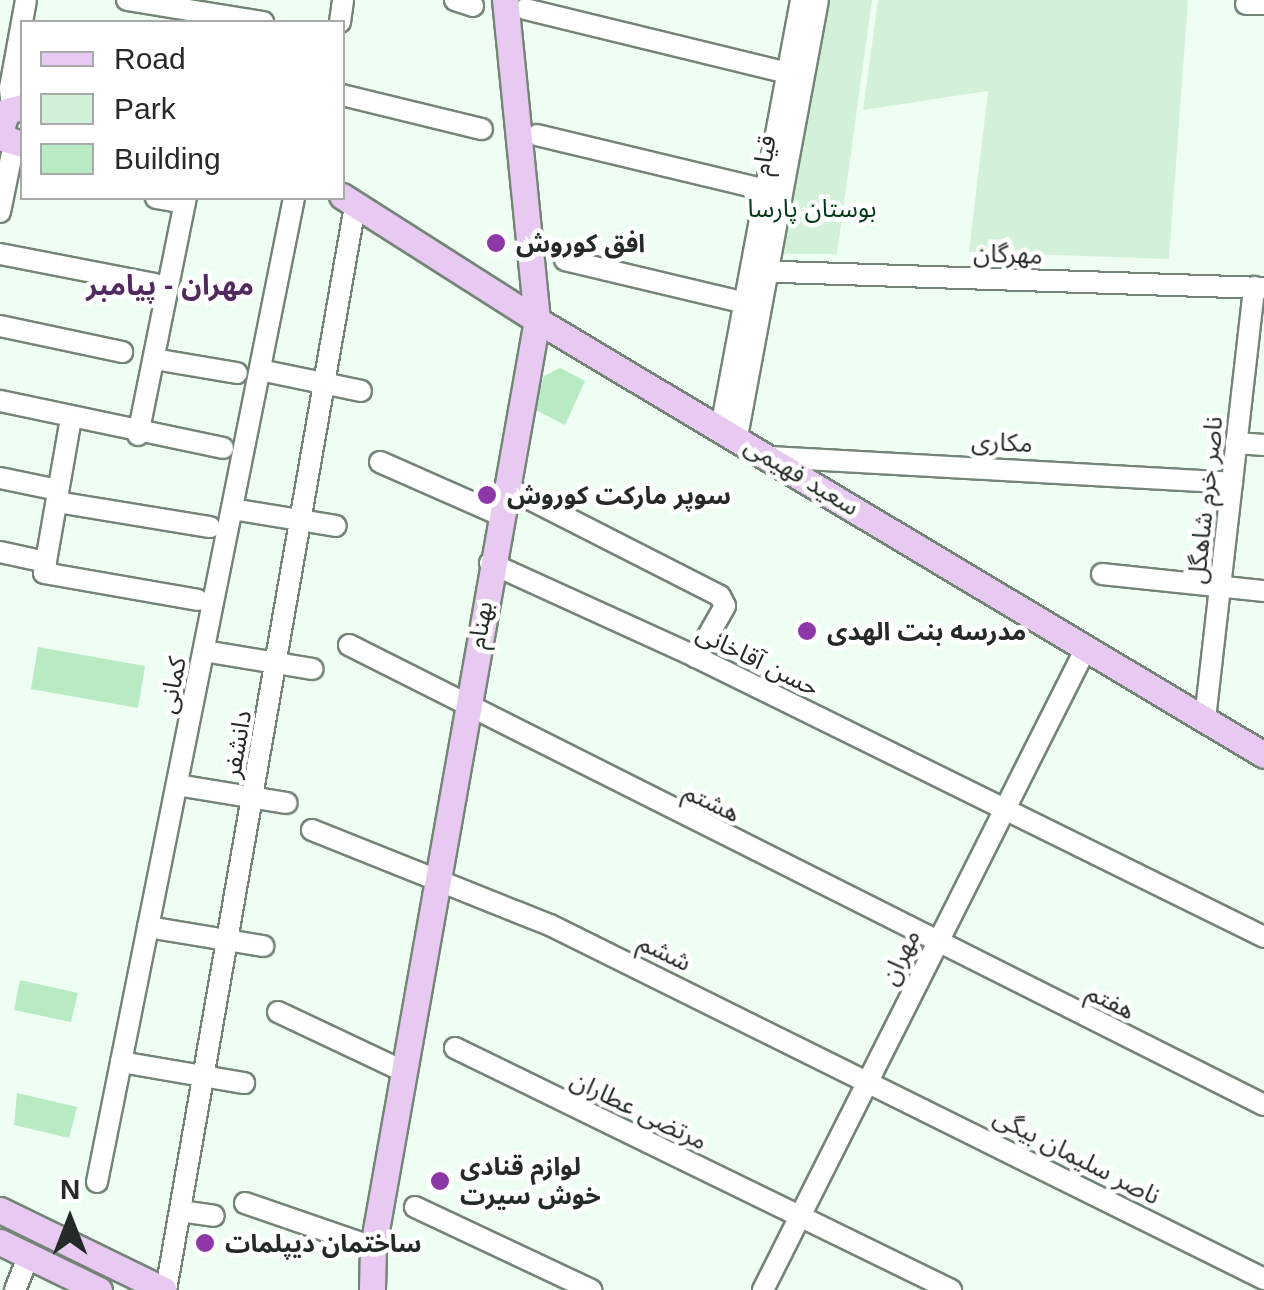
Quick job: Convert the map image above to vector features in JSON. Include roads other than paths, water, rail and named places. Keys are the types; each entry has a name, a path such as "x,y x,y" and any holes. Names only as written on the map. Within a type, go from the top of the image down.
{"main road":[{"name":"بهنام","path":"358,1290 373,1247 437,880 462,705 536,320 515,5"},
{"path":"11,97 1,128 18,144"},
{"name":"سعید فهیمی","path":"349,201 536,320 1264,755"},
{"path":"0,1210 165,1290"},
{"path":"0,1242 99,1290"},
{"name":"بهنام","path":"372,1290 373,1247"}],"street":[{"path":"126,0 253,20"},
{"name":"قیام","path":"774,192 801,0"},
{"name":"قیام","path":"729,432 774,192 818,0"},
{"path":"515,5 788,73"},
{"path":"11,97 20,36"},
{"path":"345,96 482,129"},
{"path":"536,135 774,192"},
{"path":"0,212 16,172 18,144"},
{"path":"138,435 186,200"},
{"name":"کمانی","path":"97,1182 294,200"},
{"name":"دانشفر","path":"165,1290 326,384 349,201"},
{"path":"0,254 155,284"},
{"path":"564,260 753,305"},
{"name":"مهرگان","path":"759,271 1259,288"},
{"name":"ناصر خرم شاهگل","path":"1205,718 1236,443 1259,288"},
{"path":"0,326 122,352"},
{"path":"154,359 237,374"},
{"path":"260,370 361,391"},
{"path":"0,401 138,435 222,448"},
{"path":"45,568 71,418"},
{"path":"1236,443 1264,445"},
{"name":"مکاری","path":"770,457 1232,482"},
{"path":"380,462 500,515"},
{"path":"0,478 58,496 210,527"},
{"path":"506,487 720,596 725,606 696,656"},
{"path":"232,509 336,526"},
{"path":"0,552 45,568 198,600"},
{"name":"حسن آقاخانی","path":"490,564 696,656 1264,938"},
{"path":"1102,574 1264,591"},
{"name":"هشتم","path":"348,645 936,941"},
{"name":"مهران","path":"763,1290 1001,808 1086,648"},
{"path":"204,650 313,669"},
{"path":"177,785 287,803"},
{"name":"ششم","path":"312,830 550,924 867,1078"},
{"path":"148,927 263,946"},
{"name":"هفتم","path":"936,941 1264,1105"},
{"path":"278,1012 405,1072"},
{"name":"مرتضی عطاران","path":"455,1048 951,1290"},
{"path":"121,1062 244,1083"},
{"name":"ناصر سلیمان بیگی","path":"867,1078 1264,1279"},
{"path":"244,1202 373,1247"},
{"path":"415,1207 591,1290"},
{"path":"180,1211 214,1216"},
{"path":"22,1287 28,1256"}],"place":[{"name":"افق کوروش","path":"496,243"},
{"name":"سوپر ماركت كوروش","path":"487,495"},
{"name":"مدرسه بنت الهدی","path":"807,631"},
{"name":"لوازم قنادی خوش سیرت","path":"440,1181"},
{"name":"ساختمان دیپلمات","path":"205,1243"}],"district":[{"name":"مهران - پیامبر","path":"170,286"}],"park label":[{"name":"بوستان پارسا","path":"812,208"}]}
